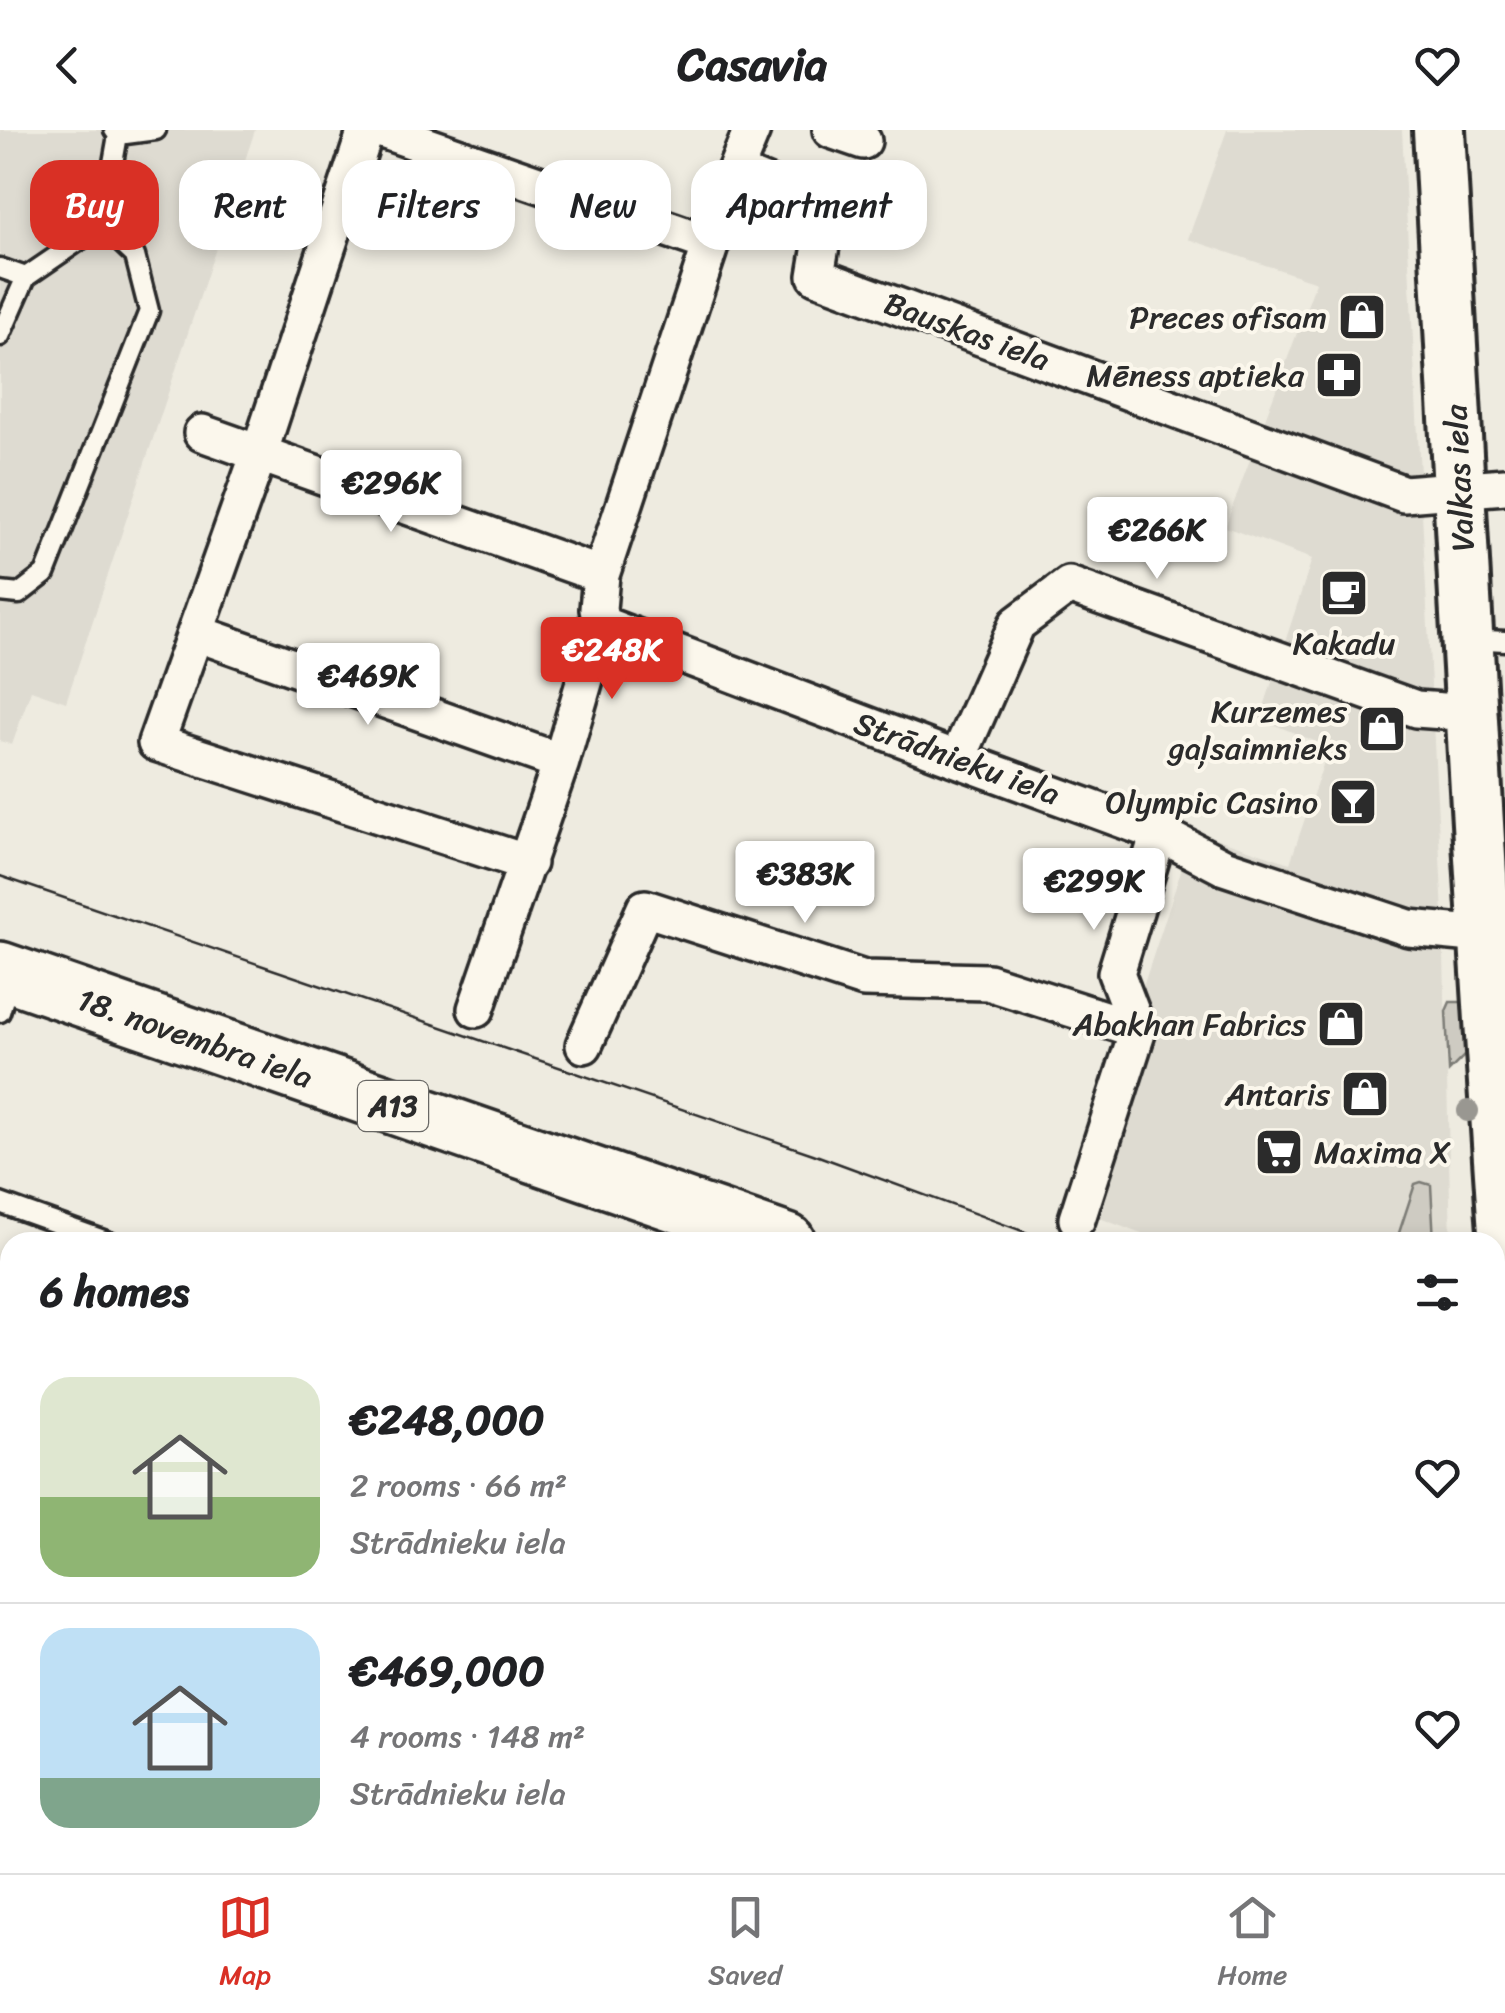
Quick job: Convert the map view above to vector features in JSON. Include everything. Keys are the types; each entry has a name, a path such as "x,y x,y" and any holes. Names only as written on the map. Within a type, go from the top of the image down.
{"main road":[{"name":"18. novembra iela","path":"4,985 757,1232"}],"street":[{"path":"366,130 259,454 156,743 528,864"},
{"path":"382,130 691,237"},
{"path":"740,160 752,130"},
{"name":"Valkas iela","path":"1440,130 1483,487 1486,640 1471,713 1484,935 1497,1000 1504,1232"},
{"path":"476,1009 561,762 601,624 598,609 602,574 710,250"},
{"name":"Bauskas iela","path":"820,250 816,276 1404,494 1483,487"},
{"path":"202,433 602,574"},
{"path":"954,758 962,749 1017,624 1069,586 1416,709 1471,713"},
{"name":"Strādnieku iela","path":"601,624 1159,832 1224,867 1408,928 1484,935"},
{"path":"196,633 561,762"},
{"path":"1076,1218 1138,1030 1116,974 1159,832"},
{"path":"584,1045 646,908 864,979 988,982 1138,1030"}],"lane":[{"path":"112,160 116,132 156,130"},
{"path":"0,336 26,277 65,250"},
{"path":"0,592 19,594 44,574 149,311 135,256 129,250"},
{"path":"0,268 26,277"},
{"path":"0,1203 81,1232"}],"shaded area":[{"path":"0,130 255,130 245,160 179,160 179,250 215,250 66,702 31,690 12,745 0,741"},
{"path":"1227,130 1402,130 1443,914 1451,1232 1136,1232 1071,1207 1194,831 1290,863 1329,747 1260,719 1312,559 1225,527 1316,282 1188,239"},
{"path":"1450,1002 1462,1002 1466,1007 1468,1052 1449,1071 1446,1011"},
{"path":"1415,1184 1431,1185 1433,1232 1399,1232"}],"tram line":[{"path":"0,876 813,1154 1025,1232"}],"place":[{"name":"Preces ofisam","path":"1362,317"},
{"name":"Mēness aptieka","path":"1339,375"},
{"name":"Kakadu","path":"1344,593"},
{"name":"Kurzemes gaļsaimnieks","path":"1382,729"},
{"name":"Olympic Casino","path":"1353,802"},
{"name":"Abakhan Fabrics","path":"1341,1024"},
{"name":"Antaris","path":"1365,1094"},
{"name":"Maxima X","path":"1279,1152"}]}
